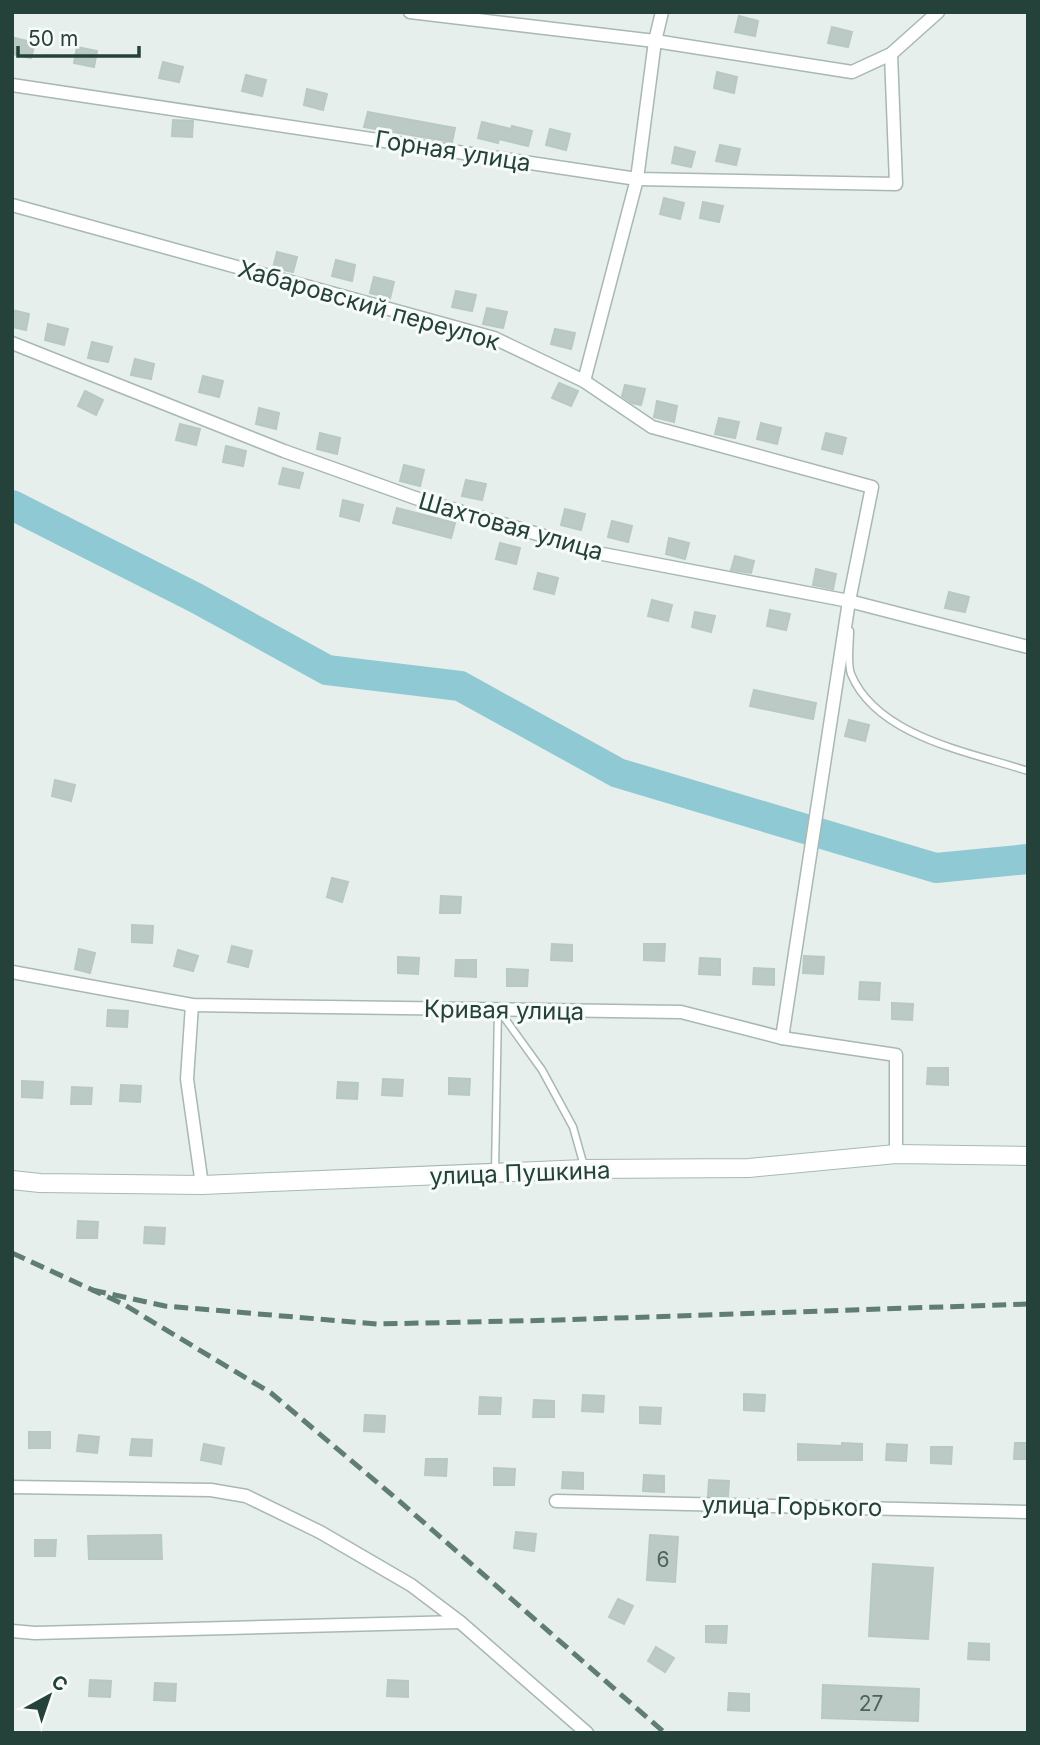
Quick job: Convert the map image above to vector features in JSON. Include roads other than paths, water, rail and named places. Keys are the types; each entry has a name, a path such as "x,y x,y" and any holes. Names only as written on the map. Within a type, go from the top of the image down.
{"main road":[{"name":"улица Пушкина","path":"12,1180 202,1185 585,1169 748,1168 896,1154 1028,1156"}],"street":[{"path":"410,12 655,41 852,72 891,54 938,12"},
{"path":"584,381 637,179 655,41 662,12"},
{"name":"Горная улица","path":"12,85 637,179 896,184 891,54"},
{"name":"Хабаровский переулок","path":"12,205 494,338 584,381 652,427 872,487 849,601"},
{"name":"Шахтовая улица","path":"12,343 284,451 421,500 587,551 849,601 1028,647"},
{"path":"782,1038 849,601"},
{"name":"Кривая улица","path":"12,972 192,1005 681,1012 782,1038 896,1055 896,1154"},
{"path":"192,1005 187,1079 202,1185"},
{"path":"12,1487 199,1490 246,1496 320,1532 411,1585 460,1622 587,1733"},
{"name":"улица Горького","path":"556,1501 1028,1512"},
{"path":"12,1632 460,1622"}],"lane":[{"path":"849,601 850,672 878,713 912,734 1028,771"},
{"path":"498,1010 542,1070 573,1128 585,1169"},
{"path":"495,1174 498,1010"}],"waterway":[{"path":"12,505 196,598 327,670 460,686 618,773 936,868 1028,859"}],"railway":[{"path":"12,1253 123,1304 271,1393 665,1733"},
{"path":"92,1290 165,1306 377,1324 1028,1304"}]}
